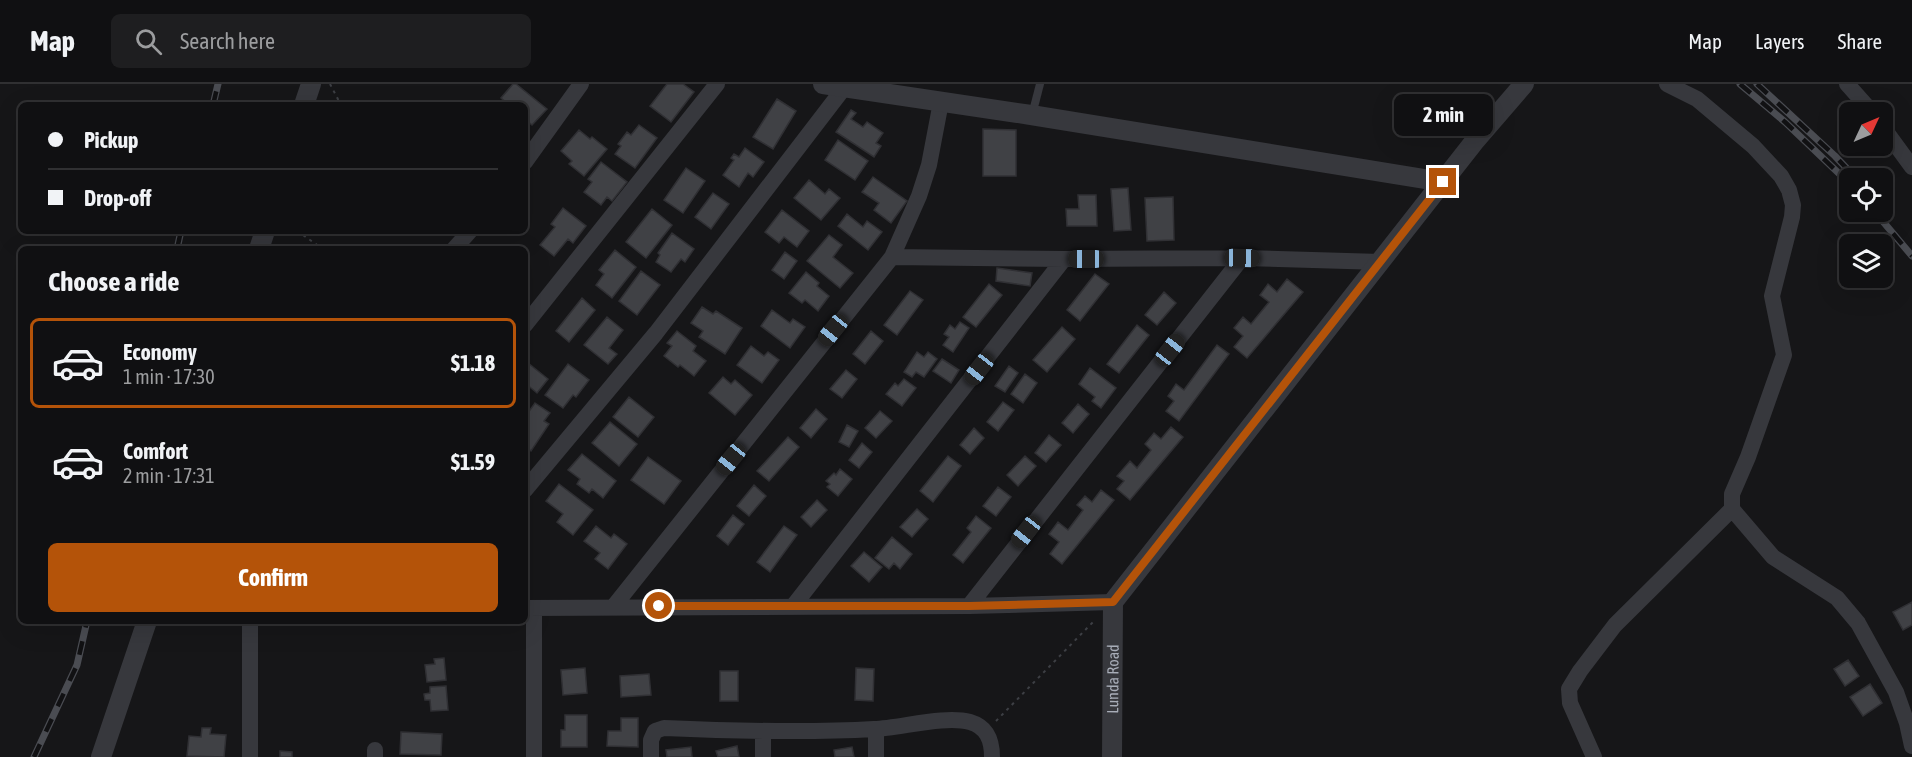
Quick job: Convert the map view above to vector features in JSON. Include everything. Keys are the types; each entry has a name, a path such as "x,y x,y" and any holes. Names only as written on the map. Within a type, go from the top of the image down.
{"street":[{"path":"305,102 310,84"},
{"path":"528,158 581,84"},
{"path":"528,321 717,84"},
{"path":"823,84 1031,115 1443,182"},
{"path":"534,757 529,608 969,606 1113,602 1443,182 1524,84"},
{"path":"1667,84 1697,99 1753,146 1781,176 1789,190 1793,205 1772,296 1784,355 1732,494 1732,509 1773,557 1837,598 1858,623 1896,692 1912,746"},
{"path":"1847,84 1863,102"},
{"path":"528,486 656,333 844,88"},
{"path":"614,606 892,257 926,175 941,102"},
{"path":"1893,141 1912,167"},
{"path":"457,246 467,234"},
{"path":"892,257 1242,258 1380,262"},
{"path":"969,606 1242,258"},
{"path":"794,605 1064,259"},
{"path":"1594,757 1570,703 1569,689 1615,625 1732,509"},
{"name":"Lunda Road","path":"1112,757 1113,602"},
{"path":"101,757 146,624"},
{"path":"250,624 250,757"},
{"path":"651,757 651,740 655,731 664,728 763,732 876,729 966,721 978,725 986,732 992,744 992,757"},
{"path":"876,729 876,757"},
{"path":"763,732 763,757"}],"lane":[{"path":"1031,115 1040,84"}],"path":[{"path":"330,84 339,102"},
{"path":"302,234 320,246"},
{"path":"986,732 1113,602"}],"building":[{"path":"513,84 516,84 547,109 532,125 528,122 528,102 506,102 501,98"},
{"path":"667,84 683,84 694,92 671,122 650,106"},
{"path":"777,99 796,111 773,149 753,137"},
{"path":"851,110 856,113 851,119 863,127 867,122 883,133 876,143 881,146 874,157 836,132"},
{"path":"639,125 657,138 635,168 615,154 621,146 618,144 627,132 631,135"},
{"path":"983,129 1016,130 1016,176 983,176"},
{"path":"579,130 607,149 584,176 569,164 572,161 561,151"},
{"path":"838,140 868,161 855,180 825,160"},
{"path":"745,148 764,162 753,177 748,173 739,187 723,175 734,160 731,158 734,154 739,157"},
{"path":"601,162 627,182 612,201 607,197 601,205 584,192 592,182 588,179"},
{"path":"686,168 705,181 683,213 664,200"},
{"path":"873,177 907,201 891,223 874,210 879,203 862,192"},
{"path":"809,180 825,194 829,189 840,198 821,220 794,198"},
{"path":"1128,188 1131,230 1114,231 1111,189"},
{"path":"713,193 729,204 711,229 695,217"},
{"path":"1078,195 1096,195 1097,226 1067,226 1066,209 1079,209"},
{"path":"1173,197 1174,240 1147,241 1145,198"},
{"path":"563,208 586,226 573,243 568,239 554,256 540,245 555,227 551,224"},
{"path":"652,209 672,225 646,258 626,242"},
{"path":"782,210 809,231 797,247 784,237 779,243 765,232"},
{"path":"847,214 863,227 867,221 882,232 868,250 838,226"},
{"path":"672,233 694,249 685,262 681,259 671,272 656,262 660,255 658,253"},
{"path":"829,235 842,245 833,257 853,273 840,288 807,261"},
{"path":"615,250 636,267 612,298 596,285 604,274 599,270"},
{"path":"785,252 797,261 784,279 772,270"},
{"path":"997,268 1032,273 1030,286 996,281"},
{"path":"641,271 660,285 637,315 619,301"},
{"path":"806,272 829,296 818,311 805,300 802,303 789,293"},
{"path":"1095,274 1109,284 1080,321 1067,310"},
{"path":"1287,279 1303,292 1247,358 1234,347 1243,336 1234,328 1243,317 1251,324 1269,302 1260,295 1268,284 1277,292"},
{"path":"989,284 1002,295 976,327 963,317"},
{"path":"910,291 923,300 897,335 884,325"},
{"path":"1164,292 1176,303 1157,325 1145,315"},
{"path":"582,298 595,310 569,342 556,331"},
{"path":"702,307 713,314 716,311 742,328 725,354 699,337 703,331 691,323"},
{"path":"772,310 790,323 793,319 805,327 790,348 761,326"},
{"path":"607,317 623,330 609,348 617,354 608,364 584,345"},
{"path":"960,322 969,328 953,352 943,345 949,337 944,334 950,325 955,329"},
{"path":"1137,325 1149,335 1119,373 1107,364"},
{"path":"1062,327 1075,339 1047,372 1033,360"},
{"path":"677,331 696,346 693,351 706,361 694,376 664,356 672,346 667,343"},
{"path":"871,331 883,341 865,364 853,354"},
{"path":"1217,345 1229,354 1179,421 1166,411 1174,401 1168,396 1176,384 1184,390"},
{"path":"751,346 764,356 768,352 779,360 762,383 737,365"},
{"path":"917,352 924,357 928,352 937,359 924,377 916,372 912,377 904,372"},
{"path":"942,359 959,370 951,383 933,371"},
{"path":"528,363 548,379 537,393 528,386"},
{"path":"568,364 589,380 576,397 573,395 563,408 545,395"},
{"path":"1009,366 1018,373 1005,392 995,386"},
{"path":"1090,368 1116,388 1101,408 1092,401 1095,397 1079,384"},
{"path":"846,370 857,379 842,398 830,389"},
{"path":"1025,374 1037,383 1023,403 1011,394"},
{"path":"723,377 731,384 735,380 752,395 735,415 709,393"},
{"path":"904,379 916,388 902,406 886,394 895,383 898,386"},
{"path":"629,397 654,417 638,437 613,417"},
{"path":"1003,402 1014,410 998,431 987,422"},
{"path":"535,403 550,413 544,421 549,424 531,451 528,448 528,413"},
{"path":"1078,404 1089,414 1073,433 1062,423"},
{"path":"816,409 827,419 811,438 800,428"},
{"path":"880,411 892,421 876,438 865,428"},
{"path":"610,422 637,444 619,466 592,443"},
{"path":"847,425 858,431 849,447 839,442"},
{"path":"1171,427 1183,437 1130,500 1117,489 1124,481 1117,476 1130,461 1137,468 1151,450 1145,444 1154,433 1161,439"},
{"path":"974,428 984,438 970,454 960,445"},
{"path":"1049,435 1061,445 1046,462 1035,453"},
{"path":"788,437 799,447 769,481 757,471"},
{"path":"862,443 872,452 859,468 849,460"},
{"path":"582,454 616,481 603,498 592,489 589,493 577,484 580,479 568,470"},
{"path":"948,456 961,466 933,502 920,491"},
{"path":"1025,456 1036,466 1018,486 1007,475"},
{"path":"648,457 681,481 664,504 631,480"},
{"path":"840,469 852,479 838,496 827,487 830,484 826,481 834,473 836,475"},
{"path":"559,484 593,510 573,535 557,522 563,514 546,501"},
{"path":"754,485 766,496 749,516 737,506"},
{"path":"998,487 1011,497 996,516 983,506"},
{"path":"1101,490 1114,500 1062,564 1050,554 1059,542 1049,534 1058,522 1068,530 1083,510 1077,505 1085,496 1092,502"},
{"path":"817,500 827,510 811,527 801,517"},
{"path":"917,509 928,519 912,537 900,527"},
{"path":"733,515 744,524 728,545 717,536"},
{"path":"976,516 991,528 963,563 953,555 971,532 967,528"},
{"path":"596,526 611,538 614,534 627,544 608,569 595,559 600,553 584,541"},
{"path":"784,526 797,535 770,572 757,562"},
{"path":"892,537 912,554 900,569 894,563 889,569 875,558"},
{"path":"864,552 882,567 869,582 851,566"},
{"path":"1912,602 1912,625 1903,630 1893,612"},
{"path":"444,658 446,680 427,682 425,665 435,664 434,659"},
{"path":"1848,660 1859,676 1845,686 1834,669"},
{"path":"585,668 587,693 563,695 561,670"},
{"path":"856,668 874,669 873,701 855,700"},
{"path":"720,671 738,671 738,701 720,701"},
{"path":"649,674 651,695 621,697 620,676"},
{"path":"1870,684 1882,703 1863,716 1850,697"},
{"path":"446,686 448,710 431,711 430,700 425,700 424,694 430,693 430,687"},
{"path":"565,715 587,715 587,747 561,747 561,730 565,730"},
{"path":"621,718 638,718 638,747 607,746 608,731 621,731"},
{"path":"202,728 211,728 210,734 226,735 224,757 187,756 189,736 201,737"},
{"path":"401,732 442,734 441,755 400,754"},
{"path":"737,746 739,757 718,757 716,751"},
{"path":"691,747 692,757 667,757 666,750"},
{"path":"852,747 854,757 835,757 834,750"},
{"path":"280,751 292,752 292,757 280,757"}],"railway":[{"path":"214,102 218,84"},
{"path":"1740,84 1785,122 1839,174"},
{"path":"1757,84 1846,168"},
{"path":"1883,222 1912,256"},
{"path":"178,246 180,234"},
{"path":"34,757 77,665 86,624"}],"route":[{"path":"659,606 969,606 1113,602 1443,182"}]}
